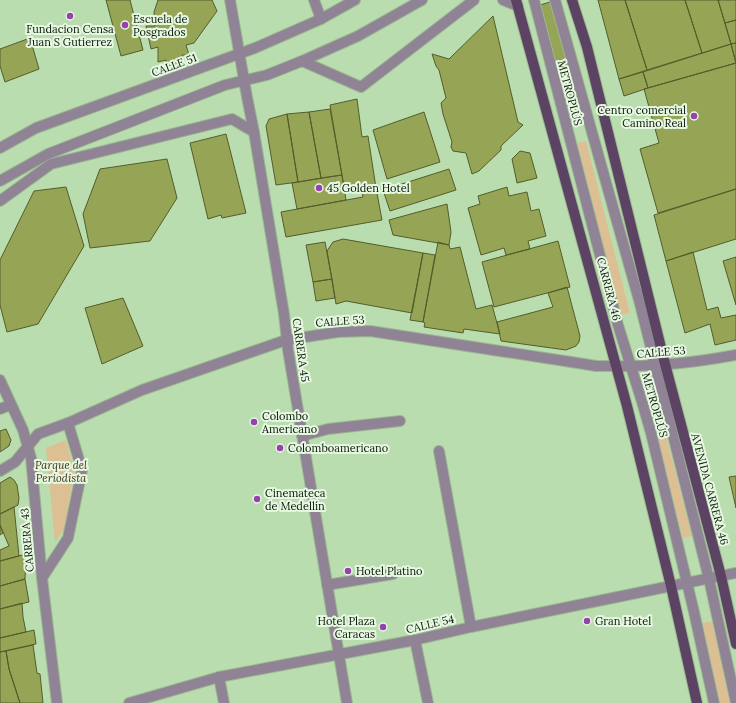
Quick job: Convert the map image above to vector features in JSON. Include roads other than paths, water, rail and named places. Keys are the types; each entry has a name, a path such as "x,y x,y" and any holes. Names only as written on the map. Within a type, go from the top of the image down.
{"main road":[{"path":"572,0 587,47 660,364"},
{"name":"CARRERA 46","path":"517,3 617,366 671,586"},
{"name":"AVENIDA CARRERA 46","path":"660,364 721,576 736,644"},
{"path":"671,586 697,703"}],"street":[{"name":"CARRERA 45","path":"230,0 254,132 284,314 286,340 347,703"},
{"path":"314,0 321,19"},
{"name":"CALLE 51","path":"0,148 36,128 240,54 321,19 355,0"},
{"path":"0,181 48,154 225,85 267,75 302,61 358,36 422,0"},
{"path":"302,61 361,87 474,0"},
{"path":"503,0 517,3"},
{"name":"METROPLÚS","path":"534,0 618,325 651,433 714,703"},
{"name":"METROPLÚS","path":"555,0 640,304 660,364 736,703"},
{"path":"0,201 51,164 232,119 254,132"},
{"name":"CALLE 53","path":"0,471 15,462 38,434 68,423 142,390 286,340 338,332 370,331 596,366 660,364 736,355"},
{"name":"CARRERA 43","path":"0,380 10,405 23,430 31,458 42,578 57,703"},
{"path":"0,409 10,405"},
{"path":"302,436 328,429 400,421"},
{"path":"42,578 68,538 82,470 68,423"},
{"path":"439,451 471,627"},
{"name":"CALLE 54","path":"130,703 219,677 415,640 471,627 736,573"},
{"path":"327,585 393,574"},
{"path":"415,640 428,703"},
{"path":"219,677 224,703"}],"place":[{"name":"Fundacion Censa Juan S Gutierrez","path":"70,16"},
{"name":"Escuela de Posgrados","path":"125,25"},
{"name":"Centro comercial Camino Real","path":"694,116"},
{"name":"45 Golden Hotel","path":"319,188"},
{"name":"Colombo Americano","path":"254,422"},
{"name":"Colomboamericano","path":"280,448"},
{"name":"Cinemateca de Medellín","path":"257,499"},
{"name":"Hotel Platino","path":"348,571"},
{"name":"Gran Hotel","path":"587,621"},
{"name":"Hotel Plaza Caracas","path":"383,627"}],"park label":[{"name":"Parque del Periodista","path":"61,471"}]}
